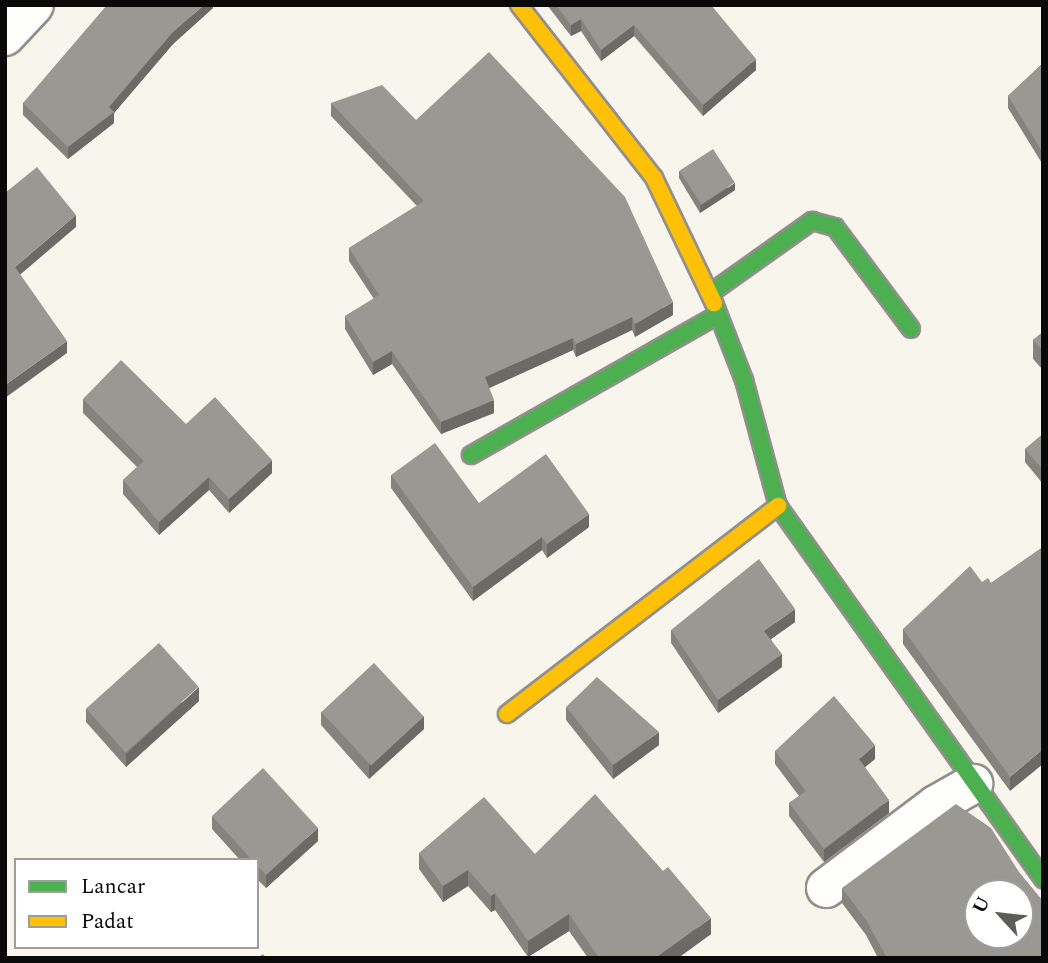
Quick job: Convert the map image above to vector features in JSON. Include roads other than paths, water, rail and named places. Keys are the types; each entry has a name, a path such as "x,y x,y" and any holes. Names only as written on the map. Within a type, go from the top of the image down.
{"street":[{"path":"5,36 34,5"},
{"path":"519,5 653,178 712,292 716,316 744,380 778,506 1043,879"},
{"path":"712,292 813,221 835,227 911,329"},
{"path":"471,455 716,316"},
{"path":"508,714 778,506"},
{"path":"827,888 936,805 973,784"}]}
